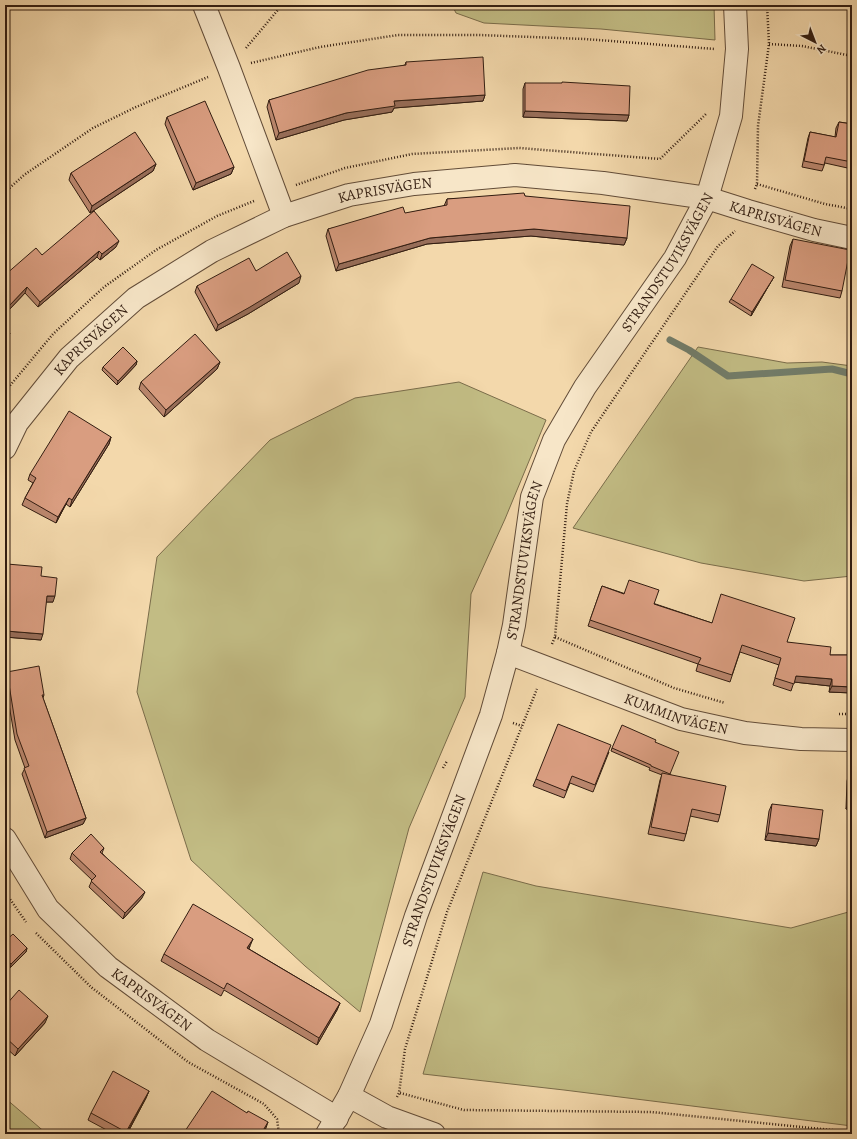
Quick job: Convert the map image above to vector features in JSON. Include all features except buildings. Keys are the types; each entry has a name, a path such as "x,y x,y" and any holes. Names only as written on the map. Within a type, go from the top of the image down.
{"street":[{"path":"204,5 284,216"},
{"name":"STRANDSTUVIKSVÄGEN","path":"332,1126 349,1096 381,1024 416,916 491,715 514,625 532,497 554,440 585,387 675,258 707,198 731,116 737,48 735,5"},
{"name":"KAPRISVÄGEN","path":"5,448 17,423 68,358 136,298 212,251 284,216 349,194 414,184 515,176 603,183 707,198 814,230 852,238"},
{"name":"KUMMINVÄGEN","path":"508,653 681,718 753,734 801,740 852,740"},
{"name":"KAPRISVÄGEN","path":"5,840 48,909 108,967 207,1040 332,1126"},
{"path":"349,1096 387,1117 434,1134"}],"path":[{"path":"229,68 282,5"},
{"path":"387,1117 400,1092 405,1049 447,912 546,666 555,637 567,504 574,471 592,432 718,246 736,231 748,211 756,184 758,126 769,44 767,5"},
{"path":"5,192 24,175 93,128 136,107 229,68 320,47 398,35 479,35 585,39 717,50"},
{"path":"769,44 802,46 852,56"},
{"path":"756,184 825,204 852,209"},
{"path":"555,637 674,688 731,704"},
{"path":"838,714 852,714"},
{"path":"400,1092 464,1110 651,1112 852,1132"}],"shaded area":[{"path":"452,5 714,5 715,40 601,29 484,23 456,13"},
{"path":"698,347 787,363 822,362 852,366 852,576 804,581 701,563 573,528"},
{"path":"459,382 546,420 505,519 471,594 465,697 409,828 360,1012 305,966 191,860 137,692 157,557 270,440 355,398"},
{"path":"483,872 536,886 791,928 852,911 852,1126 423,1074"},
{"path":"5,1098 47,1134 5,1134"}],"waterway":[{"path":"670,340 689,350 728,376 832,369 852,374"}]}
